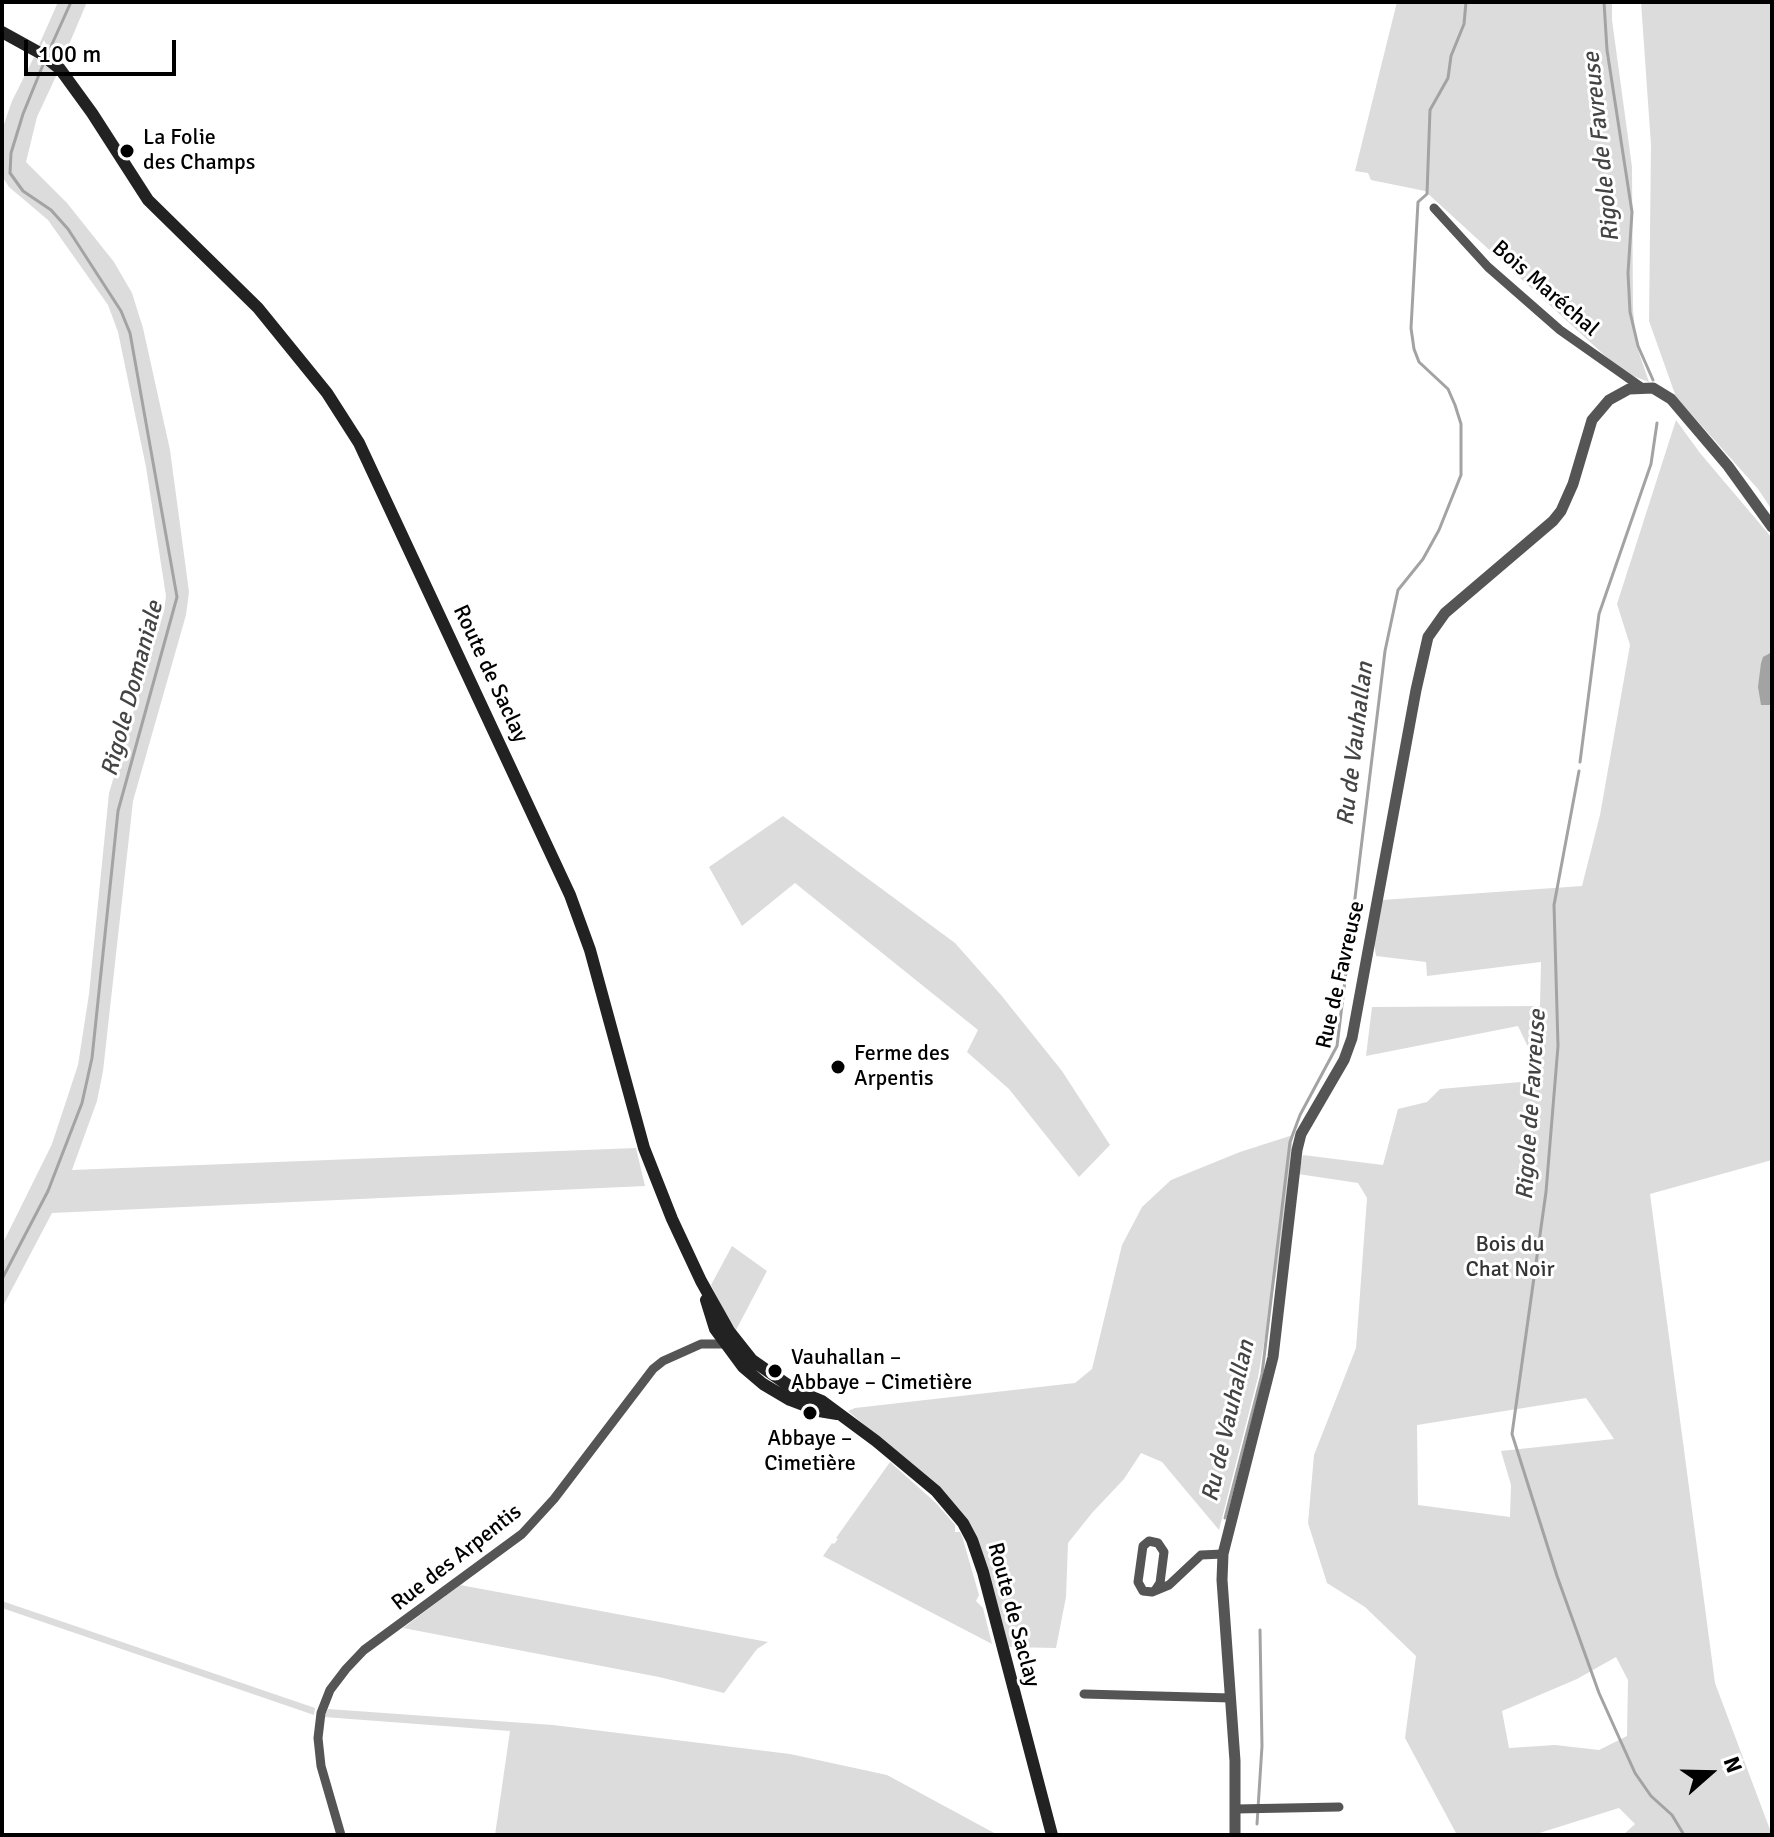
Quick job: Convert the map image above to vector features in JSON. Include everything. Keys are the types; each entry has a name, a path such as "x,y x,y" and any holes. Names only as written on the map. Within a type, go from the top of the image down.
{"main road":[{"name":"Route de Saclay","path":"2,32 53,63 92,113 148,200 258,308 327,393 374,471 575,906 644,1148 667,1208 701,1281 734,1338 752,1360 795,1390 822,1401 876,1441 936,1491 957,1515 972,1540 1052,1835"},
{"name":"Route de Saclay","path":"701,1281 715,1329 743,1367 763,1384 800,1404 837,1414"}],"street":[{"name":"Bois Maréchal","path":"1434,208 1488,267 1550,321 1641,387"},
{"path":"1641,387 1653,388 1671,399 1728,466 1772,527"},
{"name":"Rue de Favreuse","path":"1235,1835 1223,1554 1273,1357 1297,1150 1301,1134 1344,1060 1352,1038 1424,649 1436,623 1457,601 1553,521 1573,484 1592,420 1609,400 1629,389 1641,387"},
{"name":"Rue des Arpentis","path":"701,1344 715,1329"},
{"name":"Route de Saclay","path":"715,1329 722,1329 742,1356 752,1360"},
{"name":"Rue des Arpentis","path":"341,1835 321,1766 318,1738 321,1713 330,1690 346,1669 364,1650 522,1534 554,1499 653,1369 663,1361 701,1344 725,1344"},
{"path":"1156,1589 1160,1583 1164,1552 1158,1543 1149,1541 1143,1546 1138,1582 1143,1591 1152,1592 1169,1585 1201,1555 1223,1554"},
{"path":"1084,1694 1231,1698"},
{"path":"1236,1809 1339,1807"}],"green space":[{"path":"58,2 87,2 62,61 39,45"},
{"path":"1397,2 1612,2 1632,167 1636,344 1649,382 1614,364 1425,191 1371,180 1368,173 1355,171"},
{"path":"1641,2 1772,2 1772,510 1758,489 1676,397 1649,321 1651,145"},
{"path":"34,57 57,74 37,117 26,162 67,203 114,262 132,293 143,328 170,450 189,592 186,615 133,801 103,1071 97,1101 72,1170 636,1148 645,1186 52,1213 2,1308 2,1245 52,1144 78,1065 89,994 109,793 166,596 146,467 118,332 108,305 48,220 9,187 2,176 2,130 12,101"},
{"name":"Bois du Chat Noir","path":"1676,420 1772,538 1772,1160 1650,1194 1715,1683 1772,1835 1623,1835 1635,1824 1619,1808 1533,1835 1457,1835 1405,1738 1416,1656 1365,1607 1327,1583 1308,1523 1314,1455 1356,1348 1367,1198 1358,1183 1298,1174 1303,1155 1383,1165 1398,1109 1427,1102 1440,1089 1532,1081 1528,1047 1518,1026 1366,1056 1372,1007 1540,1006 1541,962 1427,976 1426,962 1376,956 1374,943 1382,900 1582,886 1600,815 1630,645 1617,604","holes":["1586,1398 1614,1439 1501,1451 1511,1485 1510,1517 1418,1505 1417,1425","1616,1657 1628,1680 1627,1736 1599,1750 1555,1745 1509,1748 1502,1711 1577,1679"]},
{"path":"783,816 955,943 1001,995 1062,1071 1110,1145 1079,1177 1009,1089 967,1052 978,1030 795,883 742,926 709,867"},
{"path":"1293,1135 1280,1252 1258,1377 1219,1530 1162,1462 1141,1453 1124,1479 1068,1543 1066,1597 1056,1648 1007,1647 971,1540 890,1447 848,1411 1075,1383 1092,1369 1122,1245 1142,1207 1171,1180"},
{"path":"732,1246 767,1271 735,1332 711,1285"},
{"path":"890,1462 936,1503 955,1525 955,1532 960,1532 979,1595 976,1601 983,1608 992,1644 823,1556"},
{"path":"460,1585 768,1642 757,1649 724,1693 659,1677 403,1628"},
{"path":"2,1601 315,1708 314,1715 2,1608"},
{"path":"328,1709 553,1725 790,1754 887,1775 998,1835 495,1835 510,1731 324,1717"}],"shaded area":[{"path":"1772,652 1772,705 1761,705 1758,687 1761,663 1763,657"}],"waterway":[{"name":"Rigole Domaniale","path":"48,53 71,2"},
{"name":"Ru de Vauhallan","path":"1225,1518 1262,1374 1290,1142 1300,1115 1337,1046 1385,651 1398,590 1423,559 1439,530 1461,475 1461,424 1455,405 1448,389 1419,362 1411,328 1418,202 1427,194 1430,110 1448,78 1451,56 1464,24 1466,2"},
{"name":"Rigole de Favreuse","path":"1604,2 1607,50 1632,212 1628,273 1630,312 1638,346 1653,380"},
{"name":"Rigole Domaniale","path":"2,1279 48,1191 82,1103 92,1058 118,811 177,597 130,333 121,311 68,229 51,210 23,191 10,173 11,153 23,114 45,60"},
{"name":"Rigole de Favreuse","path":"1580,762 1599,614 1651,464 1657,423"},
{"name":"Rigole de Favreuse","path":"1579,771 1554,905 1558,1046 1546,1192 1512,1434 1557,1576 1599,1693 1635,1773 1651,1796 1672,1815 1684,1835"},
{"name":"Ru de Vauhallan","path":"1257,1824 1262,1746 1260,1630"}],"place":[{"name":"La Folie des Champs","path":"127,151"},
{"name":"Ferme des Arpentis","path":"838,1067"},
{"name":"Vauhallan – Abbaye – Cimetière","path":"775,1371"},
{"name":"Abbaye – Cimetière","path":"810,1413"}]}
